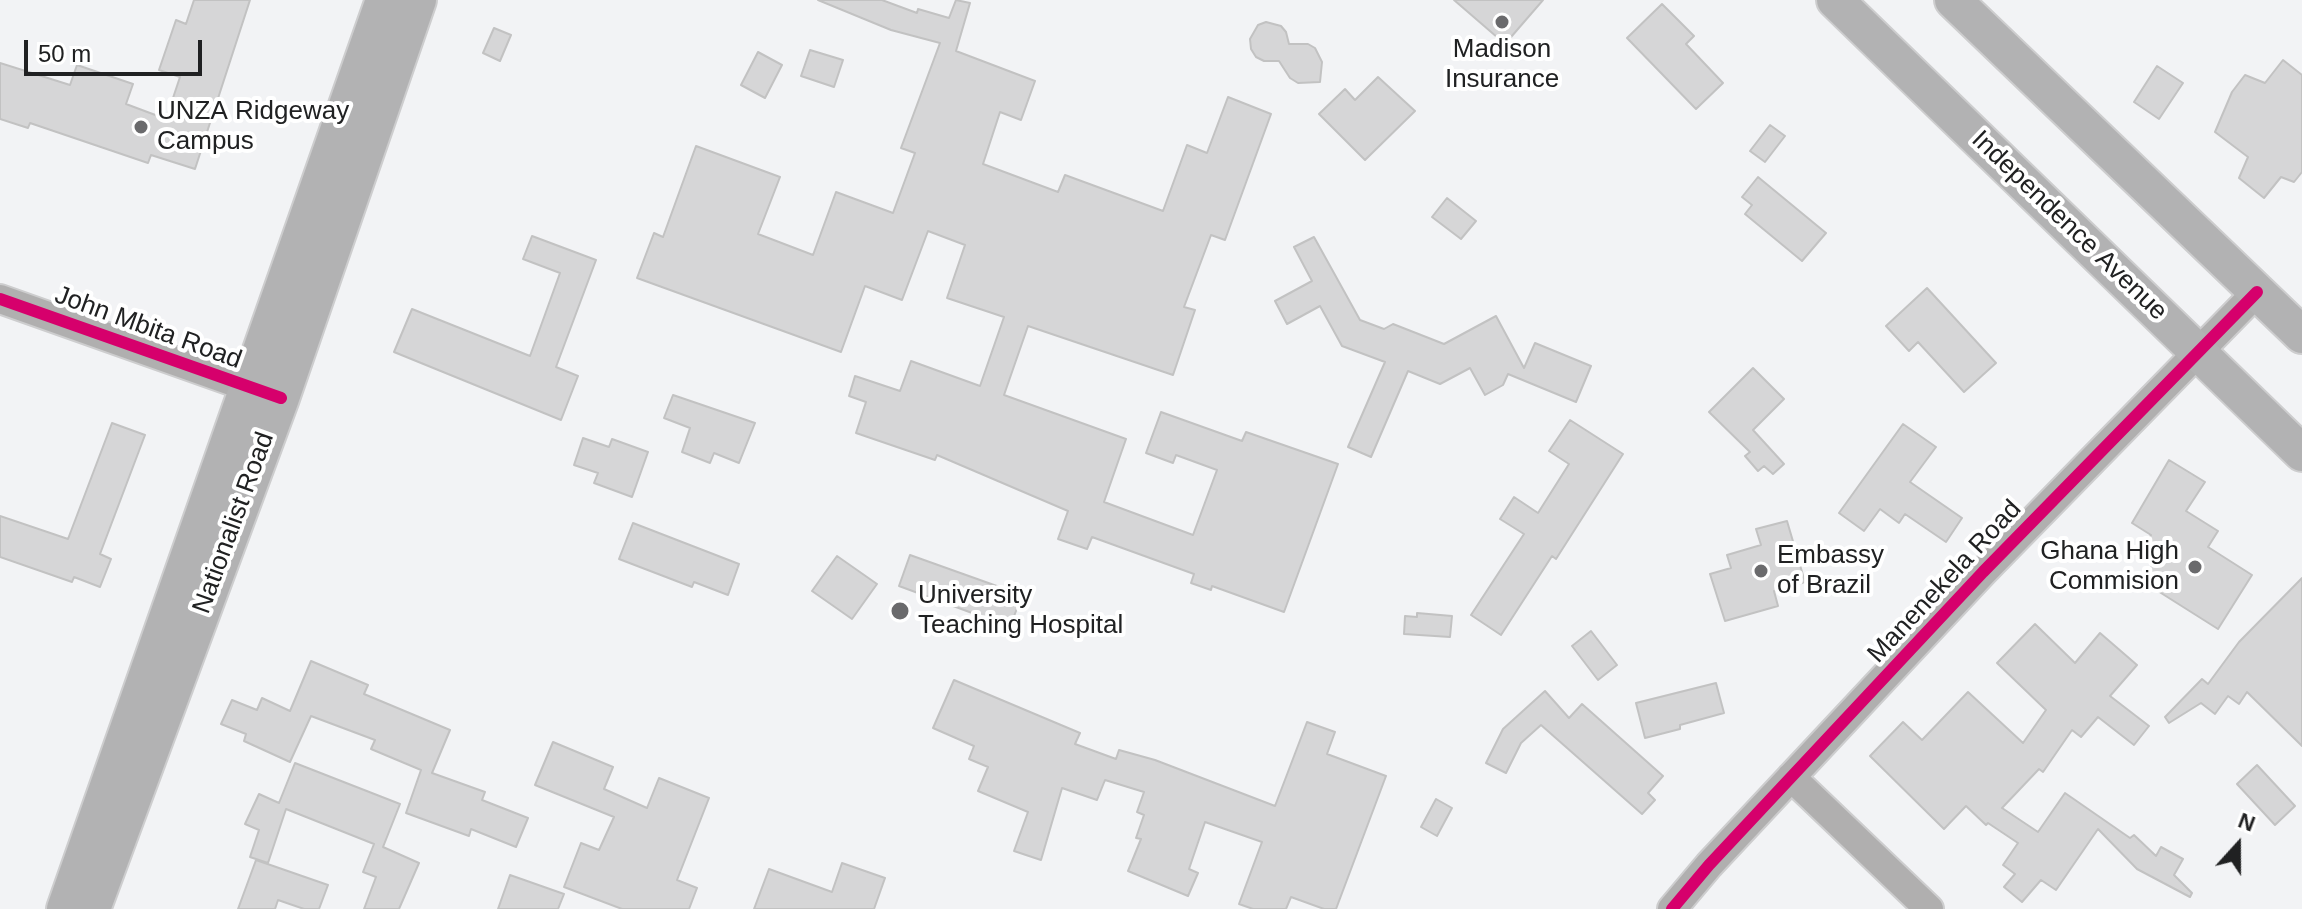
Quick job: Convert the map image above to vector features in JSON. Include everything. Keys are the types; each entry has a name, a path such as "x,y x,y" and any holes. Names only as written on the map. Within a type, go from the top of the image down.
{"main road":[{"name":"Nationalist Road","path":"92,909 265,393 384,0"},
{"name":"Nationalist Road","path":"65,909 418,0"},
{"name":"Independence Avenue","path":"1835,0 2302,453"},
{"path":"1953,0 2302,335"}],"street":[{"name":"Manenekela Road","path":"1672,909 1709,865 1983,572 2257,292"},
{"name":"John Mbita Road","path":"0,299 265,393"},
{"path":"1791,777 1929,909"}],"building":[{"path":"194,0 250,0 195,169 151,155 148,163 30,123 28,128 0,119 0,63 70,85 77,65 133,84 126,104 166,119 180,77 159,70 176,20 186,24"},
{"path":"818,0 882,0 917,13 918,9 949,18 956,0 970,3 956,51 1035,81 1021,120 1000,112 983,164 1058,192 1065,175 1163,211 1187,145 1207,153 1228,97 1271,114 1225,240 1211,235 1184,307 1195,310 1173,375 1028,326 1004,395 1126,439 1104,502 1193,535 1217,470 1176,455 1173,463 1146,453 1161,412 1242,441 1246,432 1338,464 1284,612 1212,586 1211,590 1191,583 1194,574 1092,537 1087,549 1058,539 1068,511 937,455 935,460 856,433 866,402 849,396 855,376 900,391 911,361 980,386 1004,317 947,298 965,245 928,231 902,300 865,286 841,352 637,278 654,233 663,237 696,146 780,177 758,234 813,255 836,192 893,213 915,153 901,148 940,43 891,30"},
{"name":"Madison Insurance","path":"1454,0 1543,0 1505,44"},
{"path":"1662,4 1694,36 1686,44 1723,83 1696,109 1627,38"},
{"path":"1266,22 1281,26 1289,44 1308,44 1315,48 1322,62 1320,82 1298,83 1290,78 1279,61 1264,61 1256,57 1250,39 1258,25"},
{"path":"494,28 511,35 500,61 483,53"},
{"path":"810,50 843,60 834,87 801,76"},
{"path":"758,52 782,65 765,98 741,85"},
{"path":"2283,60 2302,75 2302,172 2294,182 2281,177 2264,198 2239,178 2248,157 2215,132 2232,92 2245,75 2265,83"},
{"path":"2157,66 2183,83 2159,119 2134,102"},
{"path":"1378,77 1415,111 1365,160 1319,114 1345,89 1355,100"},
{"path":"1770,125 1785,136 1765,162 1750,151"},
{"path":"1758,177 1826,233 1802,261 1745,214 1752,205 1742,197"},
{"path":"1447,198 1476,221 1461,239 1432,217"},
{"path":"532,236 596,260 556,367 578,376 561,420 394,352 412,309 530,356 560,273 523,259"},
{"path":"1314,237 1360,320 1384,329 1393,324 1444,344 1496,316 1524,368 1535,343 1591,366 1576,402 1508,374 1503,385 1485,395 1470,368 1440,384 1408,371 1371,457 1348,447 1385,362 1342,346 1320,306 1287,324 1275,301 1312,281 1294,247"},
{"path":"1927,288 1996,363 1964,392 1918,342 1909,351 1886,326"},
{"path":"1753,368 1784,399 1753,430 1784,464 1773,474 1764,466 1758,471 1745,456 1750,452 1709,412"},
{"path":"673,395 755,423 739,463 714,453 710,463 682,452 690,428 664,418"},
{"path":"1570,420 1623,454 1556,559 1552,556 1501,635 1471,615 1524,534 1500,519 1514,497 1538,513 1569,464 1549,451"},
{"path":"112,423 145,435 100,554 111,559 100,587 74,577 72,582 0,557 0,516 68,539"},
{"path":"1903,424 1936,447 1910,482 1962,518 1946,542 1905,514 1899,523 1880,509 1864,531 1839,513"},
{"path":"583,438 609,447 612,439 648,452 632,497 594,483 598,473 574,465"},
{"name":"Ghana High Commision","path":"2169,460 2205,482 2186,511 2218,531 2208,547 2252,575 2218,629 2142,581 2156,559 2142,550 2151,535 2132,523"},
{"name":"Embassy of Brazil","path":"1787,521 1805,582 1774,591 1778,606 1725,621 1710,574 1731,568 1727,555 1761,545 1756,529"},
{"path":"633,523 739,564 728,595 694,582 692,587 619,559"},
{"path":"910,555 1022,595 1010,627 899,586"},
{"path":"837,556 877,584 852,619 812,591"},
{"path":"2302,578 2302,746 2247,692 2239,704 2228,696 2215,714 2201,703 2169,723 2165,717 2202,679 2208,684 2239,642"},
{"path":"1417,613 1452,616 1450,637 1404,634 1405,616 1417,617"},
{"path":"2035,624 2075,663 2100,633 2137,665 2110,696 2149,726 2134,745 2098,717 2081,737 2072,730 2043,772 2039,769 2002,808 2038,832 2065,793 2130,838 2134,835 2156,856 2161,847 2183,859 2174,875 2192,893 2190,897 2137,869 2098,829 2056,890 2041,880 2022,902 2004,887 2015,874 2003,865 2018,843 1988,823 1986,825 1966,806 1944,829 1870,756 1903,722 1922,740 1968,692 2023,743 2046,710 1997,663"},
{"path":"1591,631 1617,665 1598,680 1572,646"},
{"path":"311,661 368,685 364,694 450,730 432,773 485,792 482,800 528,818 516,847 471,829 469,836 406,813 421,770 371,749 375,740 311,716 290,762 244,741 246,734 221,724 232,700 257,710 262,698 290,711"},
{"path":"954,680 1080,733 1075,744 1116,759 1119,750 1155,760 1275,806 1307,722 1335,732 1327,754 1386,776 1336,909 1324,909 1291,897 1286,909 1253,909 1239,904 1262,842 1205,822 1189,869 1198,873 1188,896 1128,871 1141,839 1136,838 1144,815 1137,812 1144,792 1105,780 1097,800 1062,788 1041,860 1014,851 1028,812 978,791 988,767 969,759 974,746 933,728"},
{"path":"1716,683 1724,713 1645,738 1636,703"},
{"path":"1545,691 1569,718 1582,704 1663,776 1648,793 1655,800 1642,814 1541,725 1521,743 1506,773 1486,763 1503,729"},
{"path":"553,742 613,767 604,789 647,808 659,778 709,798 677,880 697,888 689,909 622,909 564,887 581,843 599,850 614,817 535,785"},
{"path":"295,763 400,804 383,847 419,863 399,909 364,909 376,877 363,872 374,844 286,809 268,863 250,857 259,830 245,824 259,794 279,803"},
{"path":"2257,765 2295,806 2275,825 2237,784"},
{"path":"1436,799 1452,808 1437,836 1421,827"},
{"path":"256,860 328,885 319,909 304,909 278,900 275,909 238,909"},
{"path":"842,863 885,878 874,909 754,909 769,869 832,892"},
{"path":"510,875 564,894 558,909 498,909"}],"cycle path":[{"path":"1672,909 1709,865 1983,572 2257,292"},
{"path":"0,299 281,398"}],"place":[{"name":"Madison Insurance","path":"1502,22"},
{"name":"UNZA Ridgeway Campus","path":"141,127"},
{"name":"Ghana High Commision","path":"2195,567"},
{"name":"Embassy of Brazil","path":"1761,571"},
{"name":"University Teaching Hospital","path":"900,611"}]}
